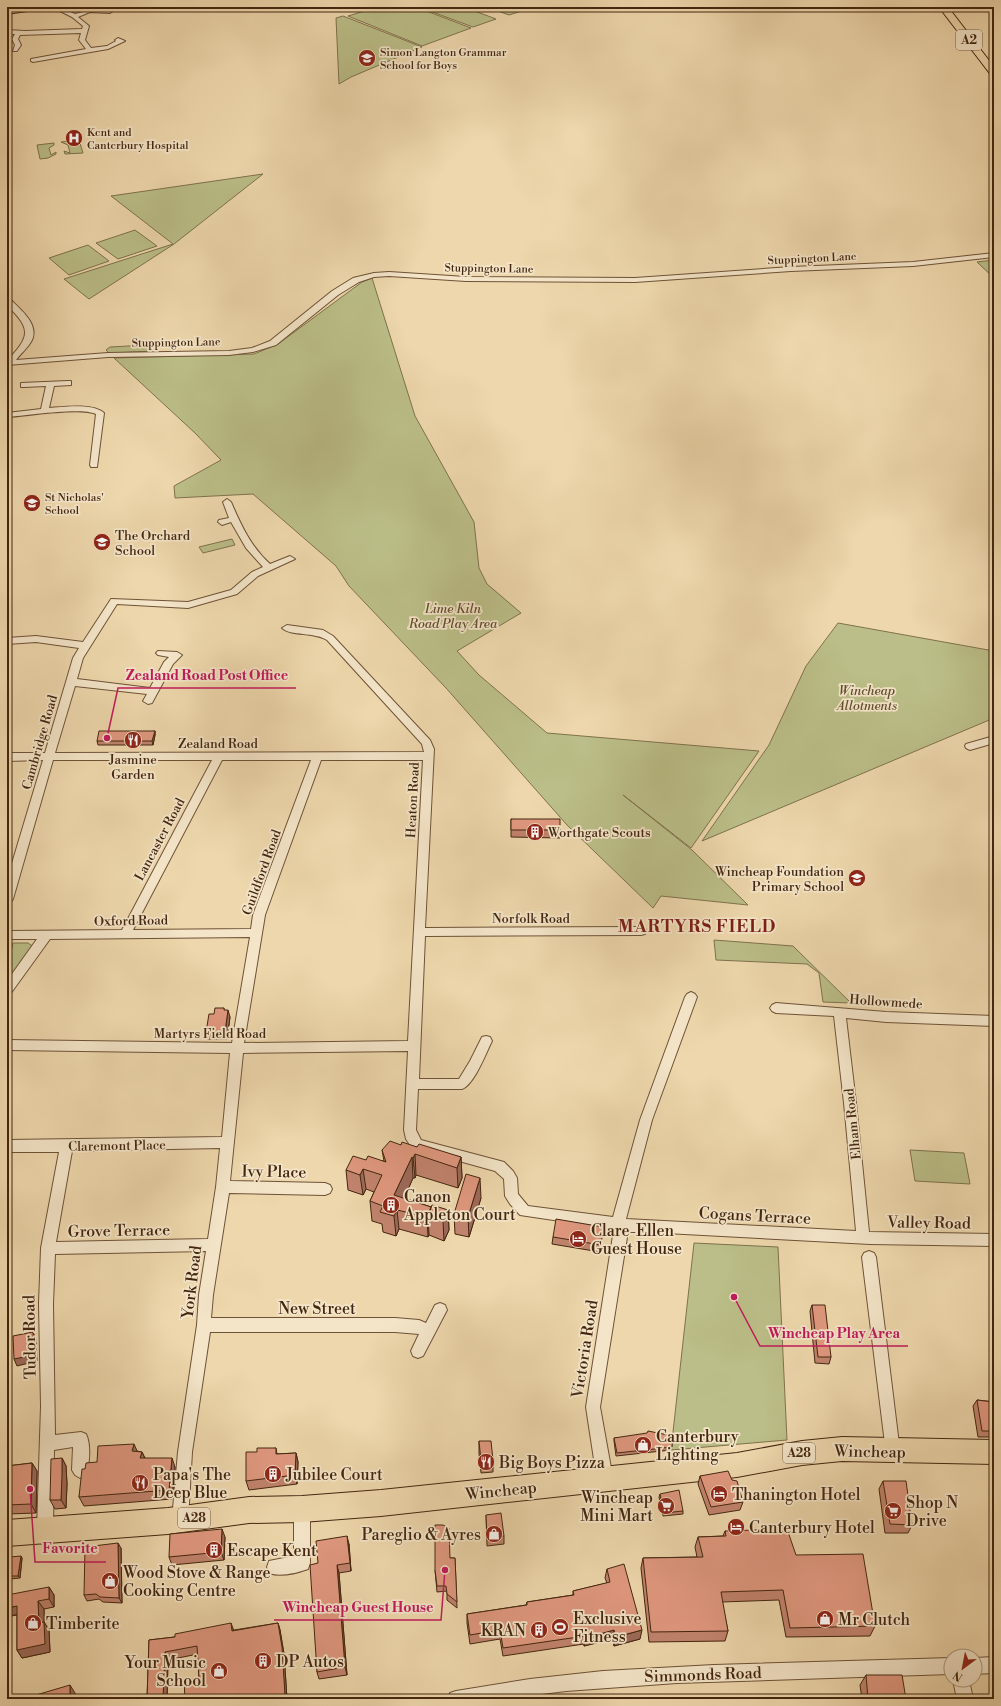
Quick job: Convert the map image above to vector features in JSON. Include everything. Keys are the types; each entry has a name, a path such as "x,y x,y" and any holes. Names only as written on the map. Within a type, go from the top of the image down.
{"highway":[{"name":"A2","path":"943,7 994,73"},
{"name":"Wincheap","path":"7,1533 180,1520 249,1510 302,1509 381,1503 737,1465 817,1450 842,1449 893,1452 994,1452"}],"main road":[{"path":"7,12 40,7"}],"street":[{"path":"55,7 74,16 86,26 82,40 90,50"},
{"path":"74,16 92,8 110,11"},
{"path":"7,32 18,34 58,30 84,31"},
{"path":"14,50 18,45 15,39 18,34"},
{"path":"33,60 90,50 122,42 118,40"},
{"name":"Stuppington Lane","path":"8,363 115,354 229,353 262,348 277,339 335,294 356,280 374,275 389,274 474,279 635,280 791,269 913,264 994,255"},
{"path":"8,363 29,339 30,333 28,324 14,304"},
{"path":"24,385 68,383"},
{"path":"44,412 50,384"},
{"path":"7,415 87,409 98,410 100,413 98,465 85,466"},
{"path":"227,502 249,548 258,560 269,568 290,559"},
{"path":"222,522 234,519"},
{"name":"Cambridge Road","path":"7,899 78,658 114,601 188,605 234,592 255,574 269,568"},
{"name":"Heaton Road","path":"287,628 323,634 330,638 426,742 429,749 413,1084"},
{"path":"7,641 36,639 86,646"},
{"path":"148,702 169,662 177,655 161,653"},
{"path":"71,682 153,692"},
{"path":"970,746 994,739"},
{"name":"Zealand Road","path":"7,757 218,758 428,756"},
{"name":"Guildford Road","path":"237,1048 248,992 259,916 317,757"},
{"name":"Lancaster Road","path":"125,934 218,758"},
{"name":"Norfolk Road","path":"420,932 641,931"},
{"name":"Oxford Road","path":"7,935 256,933"},
{"path":"7,990 47,934"},
{"name":"Victoria Road","path":"605,1479 593,1407 620,1223 646,1120 691,997"},
{"name":"Hollowmede","path":"776,1008 886,1017 994,1021"},
{"name":"Elham Road","path":"839,1012 850,1103 863,1237"},
{"path":"413,1084 462,1084 475,1064 486,1041"},
{"name":"Martyrs Field Road","path":"7,1046 237,1048 414,1046"},
{"name":"York Road","path":"180,1520 185,1452 204,1325 206,1295 223,1187 237,1048"},
{"name":"Cogans Terrace","path":"413,1084 410,1130 411,1135 417,1144 499,1166 509,1174 511,1179 512,1195 525,1211 620,1223 863,1237"},
{"name":"Claremont Place","path":"7,1146 228,1142"},
{"name":"Tudor Road","path":"45,1530 48,1444 46,1304 48,1248 67,1146"},
{"name":"Ivy Place","path":"223,1187 325,1189"},
{"name":"Valley Road","path":"863,1237 994,1240"},
{"name":"Grove Terrace","path":"48,1248 214,1245"},
{"path":"869,1257 893,1452"},
{"path":"418,1351 440,1310"},
{"name":"New Street","path":"204,1325 395,1325 419,1327 430,1331"},
{"path":"48,1444 81,1439 80,1470"},
{"path":"275,1567 302,1563 302,1509"},
{"path":"983,1666 994,1665"},
{"name":"Simmonds Road","path":"456,1699 524,1686 598,1678 943,1666"},
{"path":"963,1688 965,1699"}],"green space":[{"path":"362,7 416,7 471,28 422,46 348,16 368,10"},
{"path":"419,7 464,7 496,19 473,27"},
{"path":"487,7 534,7 509,15"},
{"path":"343,16 422,47 351,77 339,84 336,18"},
{"path":"79,140 83,153 65,154 64,151 70,153 68,145 61,142"},
{"path":"54,143 54,145 49,148 51,155 56,152 56,154 48,158 40,159 37,145"},
{"path":"263,174 174,244 89,299 64,279 173,244 111,196"},
{"path":"135,230 157,246 118,259 96,243"},
{"path":"88,245 109,261 69,275 49,258"},
{"path":"994,260 994,278 977,262"},
{"name":"Lime Kiln Road Play Area","path":"372,278 415,416 474,522 479,568 487,584 521,613 457,651 479,675 547,733 759,751 691,848 623,795 692,850 748,905 661,896 653,908 567,825 446,688 349,586 336,566 253,494 175,498 174,486 221,460 195,433 114,358 254,354 278,344 362,282"},
{"path":"146,345 153,351 109,353 106,350 110,347"},
{"path":"232,539 235,545 203,553 199,547"},
{"name":"Wincheap Allotments","path":"838,623 994,651 994,718 702,841 769,745 806,666"},
{"path":"714,940 793,946 851,1003 823,1002 819,973 807,964 716,960"},
{"path":"13,943 28,943 34,947 7,982 7,969"},
{"path":"910,1150 964,1153 970,1184 915,1181"},
{"path":"694,1243 778,1247 787,1440 671,1450"}],"building":[{"path":"99,731 155,731 152,741 97,741"},
{"path":"511,819 560,819 560,830 511,830"},
{"path":"215,1008 224,1008 224,1010 228,1010 225,1032 206,1032 209,1014 214,1014"},
{"path":"390,1141 401,1145 402,1142 417,1147 419,1144 461,1157 457,1168 415,1154 413,1158 412,1157 394,1195 431,1207 427,1217 397,1210 394,1216 380,1212 383,1206 370,1201 382,1175 363,1169 360,1175 346,1170 353,1156 366,1160 368,1156 386,1162 382,1150"},
{"path":"466,1174 480,1178 468,1217 454,1214"},
{"path":"432,1205 448,1210 443,1221 428,1216"},
{"name":"Clare-Ellen Guest House","path":"556,1219 603,1227 601,1245 553,1237"},
{"path":"812,1305 825,1305 831,1357 818,1357"},
{"path":"33,1332 34,1355 14,1359 13,1336"},
{"path":"977,1400 994,1402 994,1431 982,1431"},
{"name":"Canterbury Lighting","path":"648,1431 673,1436 672,1447 617,1453 614,1438 647,1433"},
{"path":"479,1441 491,1441 493,1460 481,1461"},
{"path":"134,1444 132,1451 142,1452 140,1458 172,1458 169,1490 79,1497 82,1469 85,1469 86,1463 97,1462 98,1446"},
{"name":"Jubilee Court","path":"257,1448 276,1448 276,1454 296,1453 295,1475 246,1481 246,1452 257,1452"},
{"path":"62,1458 61,1500 50,1500 51,1459"},
{"path":"32,1463 31,1504 7,1505 7,1466"},
{"path":"728,1471 732,1480 737,1481 743,1502 711,1507 700,1476"},
{"path":"883,1481 906,1481 912,1525 890,1524"},
{"path":"679,1490 683,1511 664,1513 660,1494"},
{"name":"Pareglio & Ayres","path":"501,1513 504,1536 487,1538 486,1515"},
{"path":"435,1525 443,1525 449,1528 450,1558 455,1558 457,1602 447,1594 446,1586 437,1586 435,1570"},
{"path":"222,1529 221,1552 169,1557 170,1534"},
{"name":"Mr Clutch","path":"787,1529 796,1555 863,1554 875,1626 790,1628 783,1590 721,1592 728,1631 651,1632 643,1558 703,1557 698,1537 726,1536 725,1531"},
{"path":"347,1536 350,1563 337,1565 345,1667 317,1672 310,1565 318,1563 316,1541"},
{"path":"118,1543 119,1598 100,1597 96,1594 84,1595 85,1547"},
{"path":"21,1556 18,1576 9,1576 10,1557"},
{"path":"624,1564 642,1630 616,1637 614,1630 585,1638 585,1636 503,1648 500,1630 470,1635 467,1614 527,1605 527,1602 574,1595 573,1591 610,1582 607,1569"},
{"name":"Timberite","path":"49,1587 49,1599 38,1601 39,1623 44,1622 45,1644 17,1650 17,1606 7,1608 7,1595"},
{"path":"231,1623 232,1631 278,1623 282,1647 285,1695 253,1699 185,1699 184,1680 199,1678 197,1646 165,1652 163,1699 147,1699 149,1640 175,1637 175,1634"},
{"path":"866,1675 902,1675 906,1699 868,1699"},
{"path":"70,1685 70,1699 36,1699 36,1695"}],"place":[{"name":"Simon Langton Grammar School for Boys","path":"367,58"},
{"name":"Kent and Canterbury Hospital","path":"74,138"},
{"name":"St Nicholas' School","path":"32,503"},
{"name":"The Orchard School","path":"102,542"},
{"name":"Zealand Road Post Office","path":"107,738"},
{"name":"Jasmine Garden","path":"133,740"},
{"name":"Worthgate Scouts","path":"535,832"},
{"name":"Wincheap Foundation Primary School","path":"857,878"},
{"name":"Canon Appleton Court","path":"391,1205"},
{"name":"Clare-Ellen Guest House","path":"578,1239"},
{"name":"Wincheap Play Area","path":"734,1297"},
{"name":"Canterbury Lighting","path":"643,1445"},
{"name":"Big Boys Pizza","path":"486,1462"},
{"name":"Jubilee Court","path":"273,1474"},
{"name":"Papa's The Deep Blue","path":"140,1483"},
{"name":"Favorite","path":"30,1489"},
{"name":"Thanington Hotel","path":"719,1494"},
{"name":"Wincheap Mini Mart","path":"666,1506"},
{"name":"Shop N Drive","path":"893,1511"},
{"name":"Canterbury Hotel","path":"736,1527"},
{"name":"Pareglio & Ayres","path":"494,1534"},
{"name":"Escape Kent","path":"214,1550"},
{"name":"Wincheap Guest House","path":"445,1570"},
{"name":"Wood Stove & Range Cooking Centre","path":"110,1581"},
{"name":"Mr Clutch","path":"825,1619"},
{"name":"Timberite","path":"33,1623"},
{"name":"Exclusive Fitness","path":"560,1627"},
{"name":"KRAN","path":"539,1630"},
{"name":"DP Autos","path":"263,1661"},
{"name":"Your Music School","path":"219,1671"}],"district":[{"name":"MARTYRS FIELD","path":"697,926"}]}
